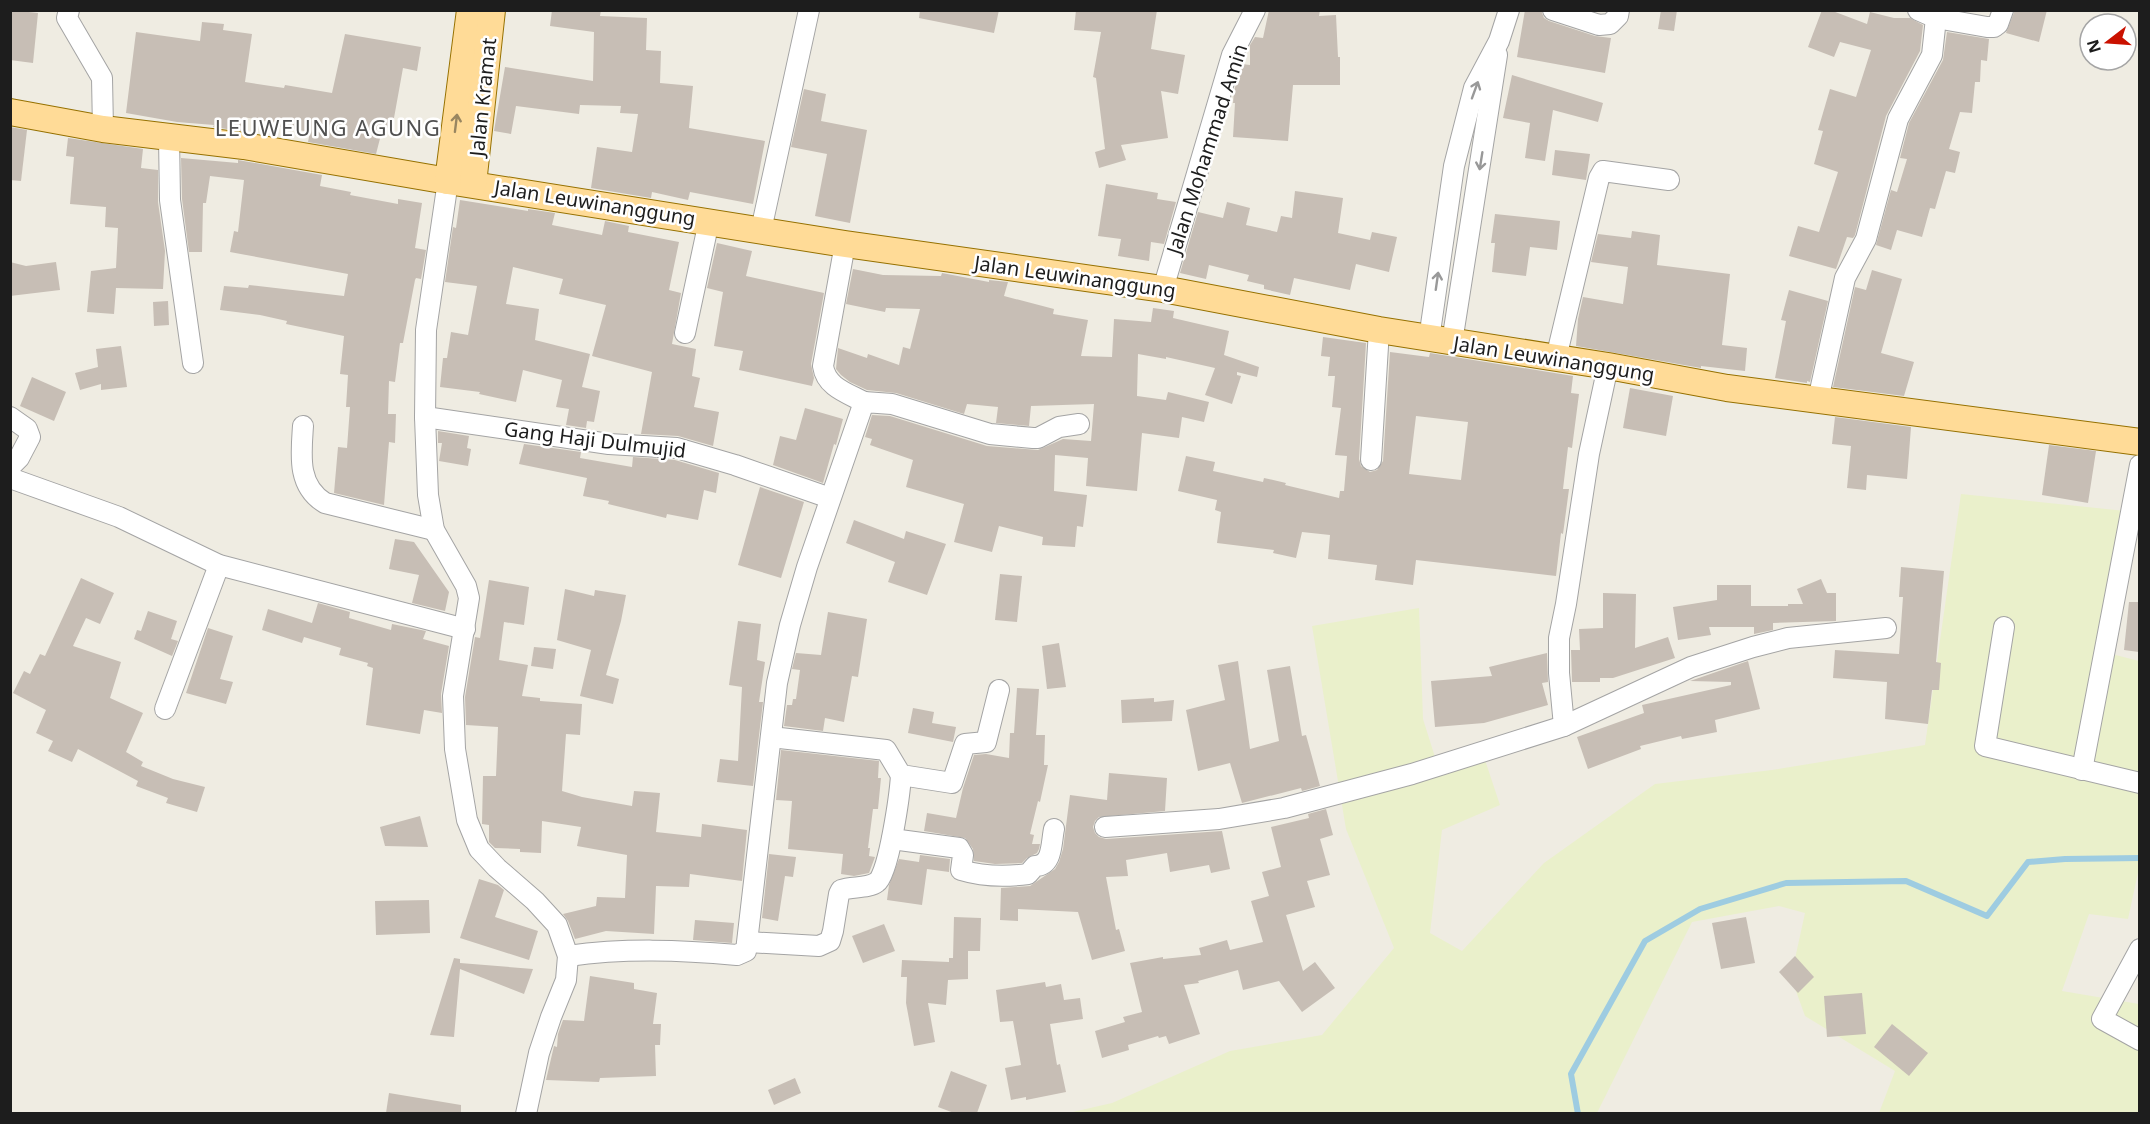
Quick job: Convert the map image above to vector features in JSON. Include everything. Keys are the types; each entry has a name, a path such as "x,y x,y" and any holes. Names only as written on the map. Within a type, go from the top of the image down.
{"main road":[{"name":"Jalan Kramat","path":"461,183 470,10"},
{"name":"Jalan Kramat","path":"461,183 492,10"},
{"name":"Jalan Leuwinanggung","path":"10,112 103,129 244,146 845,244 1163,289 1379,330 1608,366 1727,388 2139,442"}],"street":[{"path":"69,10 67,18 102,78 103,129"},
{"path":"760,230 808,10"},
{"name":"Jalan Mohammad Amin","path":"1163,289 1232,55 1255,10"},
{"path":"1553,10 1599,25 1610,24 1618,16 1619,10"},
{"path":"1818,400 1845,278 1866,239 1898,119 1932,56 1927,14 1994,27 1998,24 2002,10"},
{"path":"1440,340 1505,13"},
{"path":"170,138 170,200 193,363"},
{"path":"1556,358 1599,178 1603,171 1669,180"},
{"path":"461,183 443,213 426,330 425,417 428,495 434,530 466,586 469,598 453,696 455,749 467,820 479,849 496,868 536,901 557,925 568,956 566,980 550,1017 539,1053 526,1113"},
{"path":"685,333 709,221"},
{"path":"845,244 824,366 825,375 834,386 864,402 891,404 990,434 1038,438 1059,427 1079,424"},
{"path":"1371,460 1379,330"},
{"path":"1564,726 1559,673 1559,638 1589,454 1608,366"},
{"path":"568,956 598,952 660,950 737,955 746,951 777,682 790,625 817,536 864,402"},
{"path":"10,417 27,429 30,437 19,458 10,467"},
{"name":"Gang Haji Dulmujid","path":"425,417 609,444 677,448 735,465 830,498"},
{"path":"303,426 301,461 303,475 315,497 325,503 434,530"},
{"path":"2082,770 2139,465"},
{"path":"10,478 119,517 219,565 465,629"},
{"path":"165,709 219,565"},
{"path":"2004,627 1985,746 2139,783"},
{"path":"1105,827 1219,819 1284,808 1412,774 1564,726 1692,667 1753,647 1788,638 1886,628"},
{"path":"901,775 952,783 965,744 986,742 999,690"},
{"path":"748,942 819,946 828,942 833,931 840,892 846,888 874,884 879,881 892,839 901,775 886,750 771,737"},
{"path":"892,839 958,848 963,855 962,870 990,877 1007,876 1028,874 1035,866 1041,866 1047,862 1054,829"},
{"path":"2139,949 2102,1019 2139,1040"}],"green space":[{"path":"1961,494 2135,512 2100,651 2139,661 2139,868 2128,919 2089,914 2062,991 2139,1004 2140,1112 1879,1113 1895,1071 1805,1016 1791,977 1805,913 1779,906 1692,922 1597,1113 1064,1114 1112,1103 1230,1051 1322,1035 1394,948 1346,829 1312,626 1419,608 1423,719 1441,776 1485,760 1500,805 1442,830 1430,933 1462,951 1544,863 1655,784 1772,770 1925,745"}],"building":[{"path":"10,10 38,13 33,63 10,60"},
{"path":"552,10 601,10 600,16 647,18 646,50 661,51 660,83 693,86 689,128 765,141 753,204 690,192 688,200 652,192 651,198 591,188 597,147 632,152 638,114 620,113 621,106 580,105 579,114 516,106 511,134 494,131 505,67 593,81 594,32 550,26"},
{"path":"920,10 999,10 994,33 919,18"},
{"path":"1076,10 1113,12 1113,10 1157,10 1151,49 1185,55 1178,94 1161,91 1168,138 1121,145 1126,160 1099,168 1095,152 1105,149 1096,78 1093,77 1101,32 1074,30"},
{"path":"1269,10 1320,10 1319,16 1336,15 1340,85 1293,85 1288,141 1233,137 1234,91 1242,64 1250,65 1250,45 1255,37 1263,38"},
{"path":"1525,10 1541,10 1544,18 1549,21 1595,36 1611,38 1605,73 1517,57"},
{"path":"1661,10 1677,10 1674,31 1658,29"},
{"path":"1822,10 1830,10 1867,24 1870,12 1894,18 1910,18 1923,25 1920,51 1886,116 1855,235 1853,238 1847,237 1836,269 1789,256 1798,226 1819,232 1838,172 1814,164 1823,131 1818,130 1830,89 1856,97 1871,50 1840,42 1834,57 1808,47"},
{"path":"2015,10 2047,10 2039,42 2006,33"},
{"path":"202,22 224,24 223,30 252,34 245,82 284,88 285,85 332,93 345,34 421,47 417,71 403,68 392,129 383,127 376,154 308,142 310,132 243,117 241,131 126,113 136,32 200,41"},
{"path":"1947,32 1989,39 1987,61 1981,60 1980,82 1975,82 1972,113 1960,112 1949,149 1960,152 1955,173 1946,171 1935,209 1930,208 1922,237 1897,230 1891,250 1876,245 1891,190 1897,192 1907,159 1900,158 1909,123 1943,60"},
{"path":"1512,75 1603,103 1598,122 1553,110 1545,161 1525,158 1530,123 1503,118"},
{"path":"804,89 826,94 821,121 867,130 850,223 815,216 827,154 791,147"},
{"path":"10,127 27,130 21,181 10,180"},
{"path":"68,138 143,149 141,168 158,170 158,202 165,251 163,289 116,288 114,314 87,312 91,271 116,268 118,228 105,227 106,207 70,204 74,157 66,156"},
{"path":"1555,150 1590,154 1586,180 1552,175"},
{"path":"181,158 238,163 238,160 322,175 320,186 351,192 350,195 398,204 398,199 422,203 415,248 426,250 421,279 416,278 415,280 403,343 400,343 395,382 389,381 388,414 396,414 395,443 389,442 384,505 334,493 338,447 347,448 350,407 346,407 348,375 340,374 344,336 286,324 287,321 260,315 220,310 224,286 248,288 249,285 344,296 348,274 230,252 234,231 238,232 244,180 210,176 206,203 203,203 202,252 189,252 182,199"},
{"path":"1106,184 1158,193 1157,199 1176,202 1164,244 1151,242 1149,261 1118,256 1121,239 1098,236"},
{"path":"1295,191 1343,198 1338,233 1370,240 1372,232 1397,237 1389,272 1356,264 1350,290 1294,278 1290,295 1264,289 1264,285 1247,281 1249,275 1209,265 1206,279 1180,273 1198,212 1223,218 1227,202 1250,208 1246,225 1277,232 1281,216 1292,218"},
{"path":"460,200 555,213 552,225 602,235 605,221 629,226 628,232 679,242 669,290 681,293 672,344 696,349 692,376 700,378 694,407 719,412 713,446 678,436 641,434 652,372 592,356 606,305 559,294 563,279 513,267 506,304 539,309 535,340 590,354 582,387 600,391 594,422 587,421 586,428 566,425 569,409 556,407 562,380 523,370 516,402 479,394 480,392 440,387 443,358 447,358 451,332 468,335 477,286 445,282 453,227 456,228"},
{"path":"1495,214 1560,221 1557,250 1530,247 1526,276 1492,272 1495,243 1491,243"},
{"path":"1632,231 1660,235 1657,265 1730,274 1722,345 1747,348 1745,371 1701,366 1701,368 1576,346 1578,319 1583,297 1623,304 1628,267 1591,262 1598,234 1631,238"},
{"path":"717,243 752,251 746,276 824,293 811,364 814,378 812,386 739,370 743,351 714,346 723,292 707,288"},
{"path":"10,262 26,266 56,262 60,290 10,296"},
{"path":"853,269 883,275 941,276 942,273 989,282 989,280 1008,282 1004,296 1054,309 1053,314 1088,320 1081,356 1112,357 1114,319 1151,322 1153,308 1174,311 1173,318 1229,331 1224,355 1259,367 1257,377 1237,372 1237,375 1241,376 1232,404 1205,395 1215,368 1166,357 1166,359 1138,354 1137,396 1166,400 1168,392 1209,402 1204,422 1182,417 1179,438 1142,433 1137,491 1086,486 1088,458 1055,455 1054,491 1087,495 1083,527 1077,526 1075,547 1042,545 1043,537 999,526 992,552 954,542 964,504 906,487 913,460 870,445 872,439 865,437 872,415 890,416 987,446 1038,450 1063,439 1091,441 1094,404 1031,406 1029,426 996,423 998,407 967,404 964,414 896,393 867,390 850,382 836,369 838,348 867,358 868,354 899,365 903,347 910,349 920,309 886,308 885,312 846,304"},
{"path":"1872,270 1902,279 1881,353 1914,362 1904,396 1833,387 1855,287 1866,290"},
{"path":"1789,290 1828,301 1810,382 1807,381 1807,383 1775,378 1786,321 1781,320"},
{"path":"168,301 169,325 154,326 153,302"},
{"path":"1323,337 1366,343 1359,459 1361,466 1370,472 1377,470 1383,461 1390,352 1429,357 1430,353 1573,376 1571,393 1579,394 1572,448 1568,447 1563,489 1569,489 1556,576 1416,560 1413,585 1375,580 1377,565 1328,559 1330,535 1302,532 1296,558 1273,553 1274,550 1217,543 1221,512 1215,510 1217,500 1178,491 1186,456 1215,462 1213,471 1263,482 1264,478 1339,498 1340,491 1344,491 1347,456 1335,455 1341,408 1332,407 1335,376 1328,376 1330,357 1321,356","holes":["1416,416 1468,422 1461,480 1409,474"]},
{"path":"121,346 127,387 101,390 101,384 80,390 75,373 98,367 96,349"},
{"path":"32,377 66,392 54,421 20,406"},
{"path":"1630,388 1673,396 1666,436 1623,428"},
{"path":"805,408 843,419 823,483 773,465 780,436 796,440"},
{"path":"1835,417 1911,427 1907,479 1867,475 1866,490 1847,488 1851,446 1832,444"},
{"path":"438,431 469,436 467,448 471,449 468,466 439,461 442,443 438,443"},
{"path":"524,444 581,452 580,458 632,467 633,457 675,460 719,473 716,493 704,490 698,520 667,514 666,518 608,504 609,501 583,496 587,478 519,464"},
{"path":"2049,445 2096,451 2088,503 2042,495"},
{"path":"760,487 804,502 781,578 738,565"},
{"path":"854,520 904,539 906,531 946,544 927,595 888,582 895,562 846,543"},
{"path":"395,539 414,542 449,592 445,611 412,603 419,575 389,569"},
{"path":"1901,567 1944,571 1936,662 1941,663 1939,690 1932,690 1928,724 1885,719 1887,682 1833,678 1835,650 1899,654 1903,597 1899,597"},
{"path":"1000,574 1022,576 1017,622 995,620"},
{"path":"81,578 114,593 100,624 86,618 73,646 121,662 110,698 143,713 126,752 143,762 141,766 173,779 205,787 197,812 166,803 168,798 136,786 138,781 78,749 72,762 48,751 53,741 36,733 46,710 13,693 24,671 30,674 40,654 45,656"},
{"path":"1821,579 1827,593 1836,593 1836,621 1773,623 1773,630 1754,634 1754,627 1709,627 1711,635 1678,640 1673,607 1717,600 1717,585 1751,585 1751,606 1788,606 1788,604 1803,604 1797,589"},
{"path":"489,580 529,587 524,625 504,622 499,660 528,665 522,696 540,698 540,701 582,704 580,735 566,734 562,791 632,806 634,791 660,793 656,832 701,837 702,824 747,830 742,881 690,874 689,887 656,886 654,934 606,931 575,939 563,914 596,906 597,897 625,898 627,855 577,846 581,827 542,821 541,853 495,848 489,842 489,825 482,824 483,776 496,776 498,727 466,725 465,697 475,637 480,638"},
{"path":"565,589 594,596 595,590 626,595 606,675 619,679 613,704 580,696 591,650 557,640"},
{"path":"1603,593 1636,594 1635,648 1668,637 1675,658 1613,678 1600,678 1600,682 1572,682 1571,650 1580,650 1579,629 1603,628"},
{"path":"2129,602 2139,602 2139,652 2124,650"},
{"path":"318,603 350,612 349,618 391,630 392,624 426,631 423,639 449,646 441,694 442,713 424,710 420,734 366,725 373,668 367,666 368,663 339,655 341,648 304,637 302,643 262,630 268,609 312,623"},
{"path":"148,611 177,621 171,639 178,641 172,656 134,639 137,630 141,631"},
{"path":"828,612 867,619 858,677 852,676 844,722 825,718 823,731 784,726 787,705 792,705 793,699 796,699 800,670 792,669 796,653 821,655"},
{"path":"738,621 761,624 757,660 765,662 759,702 763,702 753,786 717,782 720,759 738,761 742,687 729,685"},
{"path":"208,628 233,636 220,679 233,682 226,704 186,693"},
{"path":"1059,643 1066,687 1047,689 1042,646"},
{"path":"534,647 556,649 553,669 531,666"},
{"path":"1547,653 1548,682 1542,683 1548,705 1484,723 1435,727 1431,681 1492,676 1489,667"},
{"path":"1238,661 1250,749 1279,741 1267,670 1290,666 1302,736 1306,735 1320,786 1302,791 1301,788 1242,803 1230,763 1198,771 1186,710 1225,700 1218,665"},
{"path":"1748,661 1760,709 1715,720 1717,732 1682,739 1681,736 1640,746 1641,749 1588,769 1577,737 1644,713 1642,705 1731,685 1731,682 1690,681"},
{"path":"1017,688 1039,689 1036,735 1045,735 1044,765 1048,765 1030,834 1034,835 1032,844 1040,844 1039,849 1037,853 1022,863 995,864 974,861 973,849 965,838 924,831 927,813 956,818 974,755 986,754 1009,758 1010,733 1014,733"},
{"path":"1154,698 1154,702 1174,700 1172,721 1122,723 1121,700"},
{"path":"913,708 934,712 932,723 956,727 953,742 908,733"},
{"path":"781,750 879,761 878,778 881,778 878,809 873,809 868,848 870,848 869,856 875,857 869,873 854,876 841,874 843,854 788,849 792,801 776,800"},
{"path":"1109,773 1167,778 1165,811 1099,817 1093,827 1099,837 1106,839 1222,831 1230,869 1211,873 1209,865 1170,872 1167,853 1126,860 1128,876 1106,877 1116,930 1119,929 1125,951 1092,960 1078,912 1018,909 1018,921 1000,920 1001,888 1030,886 1055,869 1063,849 1070,795 1107,800"},
{"path":"1326,809 1333,835 1320,839 1330,875 1307,881 1315,907 1286,915 1303,971 1315,962 1335,988 1302,1012 1279,981 1243,990 1238,970 1198,981 1199,983 1184,985 1200,1034 1169,1044 1166,1036 1159,1038 1158,1036 1128,1045 1129,1050 1102,1058 1095,1031 1125,1022 1123,1017 1142,1012 1130,963 1163,957 1163,959 1201,955 1199,948 1227,940 1230,950 1263,942 1251,901 1269,896 1262,872 1281,867 1271,827 1309,818 1308,814"},
{"path":"420,816 428,847 385,846 380,827"},
{"path":"769,854 796,857 793,877 785,876 778,921 762,918"},
{"path":"920,855 950,859 949,872 927,869 922,905 887,900 889,885 899,859 919,862"},
{"path":"479,879 498,885 504,890 495,917 538,931 529,960 460,938"},
{"path":"429,900 430,933 376,935 375,901"},
{"path":"954,917 981,918 980,951 968,951 968,979 948,980 946,1005 928,1003 935,1042 914,1046 906,1003 907,977 901,977 902,960 949,962 949,958 953,958"},
{"path":"1746,917 1755,963 1721,969 1712,923"},
{"path":"695,920 734,923 732,943 693,940"},
{"path":"884,924 895,951 863,963 852,936"},
{"path":"1795,956 1814,977 1798,993 1779,972"},
{"path":"454,958 460,959 460,963 533,969 524,994 460,969 454,1037 430,1035"},
{"path":"590,976 634,983 634,989 657,993 653,1024 661,1024 660,1045 655,1045 656,1076 600,1078 599,1082 546,1080 563,1020 584,1021"},
{"path":"1045,982 1046,987 1061,984 1064,1000 1080,998 1083,1019 1050,1024 1057,1065 1060,1064 1066,1092 1026,1100 1026,1097 1011,1100 1005,1068 1021,1065 1013,1021 1000,1022 996,990"},
{"path":"1862,993 1866,1034 1827,1037 1824,996"},
{"path":"1892,1024 1928,1053 1909,1076 1874,1047"},
{"path":"951,1071 987,1085 977,1113 954,1113 938,1107"},
{"path":"795,1078 801,1093 774,1105 768,1090"},
{"path":"389,1093 461,1105 461,1113 386,1113"}],"waterway":[{"path":"1578,1114 1571,1074 1645,941 1700,909 1786,883 1906,881 1987,916 2028,862 2140,858"}],"district":[{"name":"LEUWEUNG AGUNG","path":"328,128"}]}
